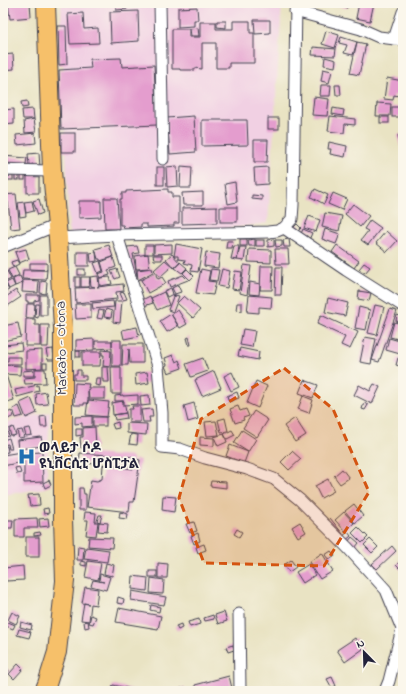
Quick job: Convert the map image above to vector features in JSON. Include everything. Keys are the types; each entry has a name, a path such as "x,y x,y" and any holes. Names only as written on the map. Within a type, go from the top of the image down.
{"main road":[{"name":"Markato - Otona","path":"44,691 57,652 65,581 63,519 62,328 52,172 46,3"}],"street":[{"path":"160,3 163,159"},
{"path":"3,246 57,232 117,235 268,232 277,231 284,228 292,219 293,205 296,7 361,29 378,37 399,39 403,12"},
{"path":"3,170 52,172"},
{"path":"284,228 403,306"},
{"path":"117,235 158,366 162,413 162,447 180,449 205,458 247,469 274,479 300,500 348,548 386,590 402,629 389,681 385,691"},
{"path":"239,614 240,691"}],"highlighted area":[{"path":"284,368 333,409 369,492 324,566 204,563 179,498 201,419"}],"shaded area":[{"path":"61,3 282,3 268,223 223,229 69,234"},
{"name":"ወላይታ ሶዶ ዩኒቨርሲቲ ሆስፒታል","path":"50,412 46,488 3,495 3,423"}],"building":[{"path":"8,3 30,3 31,17 10,19"},
{"path":"116,3 127,3 127,9 116,10"},
{"path":"329,3 349,3 347,8"},
{"path":"359,3 374,3 370,21 356,18"},
{"path":"197,7 198,20 194,20 194,26 178,27 178,8"},
{"path":"138,11 139,41 111,43 110,12"},
{"path":"83,13 84,29 98,28 99,43 70,44 68,14"},
{"path":"254,20 270,20 270,33 255,34"},
{"path":"217,21 226,21 226,28 217,27"},
{"path":"233,21 250,21 250,33 254,33 254,63 229,63 229,68 216,68 216,43 202,43 202,69 172,69 172,29 189,29 189,37 200,37 200,22 216,22 216,29 233,29"},
{"path":"58,26 66,26 67,64 59,65"},
{"path":"198,28 199,36 191,36 190,29"},
{"path":"326,31 339,35 335,48 322,44"},
{"path":"341,37 357,42 353,55 344,53 347,45 339,43"},
{"path":"357,42 366,44 359,75 350,73"},
{"path":"313,47 336,49 335,56 312,55"},
{"path":"13,54 14,69 3,70 3,55"},
{"path":"325,57 336,60 335,67 324,65"},
{"path":"121,58 122,67 154,65 157,125 61,129 59,70 91,68 90,59"},
{"path":"323,69 332,71 329,83 321,81"},
{"path":"387,78 403,81 403,97 394,95 393,100 384,99"},
{"path":"321,85 331,85 330,96 320,96"},
{"path":"335,85 340,85 341,95 336,95"},
{"path":"314,97 329,99 327,116 312,115"},
{"path":"27,101 28,107 22,108 21,102"},
{"path":"377,103 391,104 390,116 376,116"},
{"path":"392,107 403,107 403,117 392,117"},
{"path":"333,108 344,110 343,116 332,114"},
{"path":"14,109 14,124 3,125 3,110"},
{"path":"33,109 34,119 23,119 22,110"},
{"path":"194,116 196,152 170,154 167,118"},
{"path":"330,116 355,119 355,125 345,124 344,133 328,131"},
{"path":"380,117 389,117 389,123 380,123"},
{"path":"268,118 279,118 279,129 268,129"},
{"path":"34,119 36,132 25,133 24,121"},
{"path":"202,120 247,120 248,145 202,146"},
{"path":"35,133 36,143 17,145 16,135"},
{"path":"61,133 75,133 75,152 61,152"},
{"path":"403,134 403,146 400,146 398,135"},
{"path":"254,140 268,140 267,162 254,162"},
{"path":"329,142 347,146 345,157 330,154 331,149 328,149"},
{"path":"39,153 40,168 33,169 33,164 29,165 28,154"},
{"path":"3,156 27,158 26,164 3,163"},
{"path":"177,166 178,186 167,187 166,167"},
{"path":"181,166 192,167 191,188 180,188"},
{"path":"157,167 164,167 164,185 157,185"},
{"path":"268,167 268,184 255,185 254,168"},
{"path":"15,174 19,174 19,180 15,180"},
{"path":"21,174 25,174 25,180 21,180"},
{"path":"27,174 39,174 39,193 27,193"},
{"path":"7,176 13,176 13,180 7,180"},
{"path":"235,182 237,202 228,204 225,184"},
{"path":"168,189 168,192 172,192 172,197 179,197 179,223 174,223 174,226 147,227 147,224 141,224 141,227 124,228 123,225 120,225 120,199 122,199 122,193 126,193 126,191"},
{"path":"315,189 328,195 324,204 311,197"},
{"path":"203,192 203,205 183,205 182,193"},
{"path":"333,193 347,199 342,210 328,204"},
{"path":"16,194 20,228 11,229 8,202 3,202 3,195"},
{"path":"252,195 262,196 262,200 252,199"},
{"path":"104,198 117,198 119,229 105,229"},
{"path":"39,199 43,213 38,215 33,201"},
{"path":"32,201 34,211 26,213 24,202"},
{"path":"79,201 101,201 101,217 79,218"},
{"path":"24,202 26,216 20,217 18,203"},
{"path":"353,204 369,216 360,227 345,214"},
{"path":"217,207 217,223 182,224 182,208"},
{"path":"220,207 237,207 237,222 220,222"},
{"path":"325,213 342,216 339,231 322,227"},
{"path":"309,216 320,220 316,232 304,228"},
{"path":"370,220 381,228 368,245 361,240 368,231 364,229"},
{"path":"297,224 301,228 297,232 293,228"},
{"path":"303,229 312,233 309,240 300,236"},
{"path":"325,229 340,234 336,244 322,239"},
{"path":"386,231 397,241 387,252 376,243"},
{"path":"240,239 247,239 247,246 240,246"},
{"path":"255,239 255,246 249,246 248,240"},
{"path":"274,239 274,246 268,247 268,240"},
{"path":"289,239 290,247 284,247 283,240"},
{"path":"256,240 264,240 264,246 256,246"},
{"path":"275,240 282,240 282,246 276,247"},
{"path":"227,241 233,241 232,248 226,248"},
{"path":"172,244 172,253 154,254 154,245"},
{"path":"176,244 202,249 198,272 191,271 192,265 184,263 185,260 178,259 178,256 174,256"},
{"path":"109,245 113,257 100,261 95,249"},
{"path":"145,245 153,245 153,254 145,254"},
{"path":"337,245 359,261 354,268 332,252"},
{"path":"137,246 139,253 133,254 137,275 134,276 131,270 127,247"},
{"path":"234,246 239,246 237,260 231,259"},
{"path":"240,247 246,247 244,261 237,260"},
{"path":"26,249 29,259 19,263 15,252"},
{"path":"249,249 271,250 271,263 248,262"},
{"path":"275,249 288,249 289,264 276,264"},
{"path":"77,252 89,252 89,266 77,266"},
{"path":"96,252 97,261 91,262 90,253"},
{"path":"206,252 220,254 218,268 204,266"},
{"path":"148,254 150,268 136,269 135,256"},
{"path":"172,254 180,263 174,268 166,259"},
{"path":"153,255 162,255 162,260 154,260"},
{"path":"113,257 116,267 108,270 110,275 100,278 98,274 104,272 101,262"},
{"path":"17,260 19,264 13,267 11,262"},
{"path":"165,260 172,266 160,277 154,270"},
{"path":"100,261 103,271 98,273 94,263"},
{"path":"180,262 187,268 182,273 175,268"},
{"path":"30,263 47,263 47,270 30,269"},
{"path":"364,263 370,267 365,273 359,269"},
{"path":"244,265 251,266 247,295 240,293"},
{"path":"261,266 273,266 272,290 260,290"},
{"path":"15,267 19,275 12,279 8,270"},
{"path":"276,267 282,267 281,295 275,295"},
{"path":"152,268 153,272 138,280 137,270"},
{"path":"78,269 85,269 85,275 78,275"},
{"path":"117,269 120,277 115,279 111,271"},
{"path":"187,269 194,276 190,280 183,273"},
{"path":"201,269 210,271 208,281 216,282 213,295 196,293"},
{"path":"211,269 219,270 217,281 209,280"},
{"path":"222,269 230,271 227,288 218,286"},
{"path":"23,270 47,270 46,280 22,279"},
{"path":"7,271 11,279 5,282 3,279 3,274"},
{"path":"235,271 242,272 239,290 232,289"},
{"path":"155,273 158,279 162,277 166,283 148,293 141,280"},
{"path":"183,275 188,280 170,287 168,281"},
{"path":"20,276 23,283 15,286 13,279"},
{"path":"98,276 99,286 97,287 123,284 124,291 116,292 117,299 76,303 75,288 95,287 91,286 90,277"},
{"path":"75,277 80,277 80,287 75,287"},
{"path":"81,277 90,277 89,287 81,287"},
{"path":"110,277 112,284 100,286 99,278"},
{"path":"3,280 9,290 3,293"},
{"path":"12,280 15,286 9,289 6,283"},
{"path":"23,280 39,281 38,293 22,292"},
{"path":"41,281 47,282 46,294 40,293"},
{"path":"250,282 260,284 259,295 249,294"},
{"path":"178,285 181,292 175,294 172,288"},
{"path":"171,288 173,294 167,297 164,291"},
{"path":"16,290 21,297 3,309 3,299"},
{"path":"359,291 371,293 369,301 358,299"},
{"path":"124,292 127,299 123,300 120,293"},
{"path":"164,292 169,305 157,310 151,298"},
{"path":"174,294 175,297 175,295 179,296 173,312 168,310"},
{"path":"26,295 39,295 39,300 34,301 34,303 28,303 28,301 26,301"},
{"path":"40,295 47,295 47,315 40,315"},
{"path":"249,295 272,297 271,308 259,307 259,313 247,312"},
{"path":"150,296 153,303 144,306 142,300"},
{"path":"184,296 200,310 193,318 177,303"},
{"path":"328,298 348,303 345,316 325,312"},
{"path":"113,301 114,307 93,309 92,303"},
{"path":"115,301 122,301 120,323 113,322"},
{"path":"237,303 242,303 242,311 236,310"},
{"path":"27,304 35,304 34,318 26,318"},
{"path":"36,304 39,304 38,318 35,317"},
{"path":"75,304 91,304 91,318 76,319"},
{"path":"375,305 384,307 377,335 368,333"},
{"path":"359,307 370,310 366,330 355,328"},
{"path":"106,309 112,311 111,318 104,317"},
{"path":"390,309 397,311 379,362 372,360"},
{"path":"99,310 104,311 102,319 97,318"},
{"path":"178,310 187,324 180,328 171,314"},
{"path":"171,314 178,326 167,332 160,321"},
{"path":"321,315 358,332 350,349 341,345 345,337 317,324"},
{"path":"397,315 403,317 402,322 396,321"},
{"path":"26,319 35,319 35,325 40,325 40,346 25,346"},
{"path":"394,322 402,324 398,339 390,337"},
{"path":"18,323 21,337 3,341 3,326"},
{"path":"41,325 49,325 48,347 41,347"},
{"path":"137,327 139,336 124,339 122,330"},
{"path":"243,329 255,331 252,347 240,345"},
{"path":"189,337 191,345 189,345 187,338"},
{"path":"365,337 376,339 371,364 360,362"},
{"path":"389,338 403,342 400,354 386,350"},
{"path":"94,339 94,350 76,351 76,340"},
{"path":"121,340 121,366 112,366 112,348 95,349 95,341"},
{"path":"21,343 22,350 6,352 5,345"},
{"path":"123,344 143,344 143,363 130,363 129,349 128,365 122,365"},
{"path":"240,348 259,352 258,360 238,356"},
{"path":"53,349 54,360 48,360 46,350"},
{"path":"42,350 42,368 26,369 26,351"},
{"path":"102,350 111,351 110,367 103,366 104,355 102,355"},
{"path":"76,351 80,351 80,357 76,357"},
{"path":"82,352 101,352 100,366 82,366"},
{"path":"173,355 176,362 179,360 182,368 168,373 165,366 167,365 165,358"},
{"path":"8,357 21,357 21,364 5,364 5,361 8,361"},
{"path":"203,358 208,371 191,377 186,364"},
{"path":"398,358 403,359 403,367 396,365"},
{"path":"43,363 47,363 47,368 43,368"},
{"path":"3,365 21,366 20,375 3,374"},
{"path":"102,367 108,367 109,382 103,382"},
{"path":"111,367 121,367 121,394 112,394"},
{"path":"35,369 45,369 46,383 25,384 24,378 35,377"},
{"path":"33,370 34,376 23,376 23,371"},
{"path":"77,370 81,370 81,376 86,376 86,380 74,380 74,374 77,374"},
{"path":"214,371 221,388 202,396 195,380"},
{"path":"147,372 149,383 136,385 135,374"},
{"path":"232,372 239,387 231,391 224,376"},
{"path":"6,375 14,400 7,402 3,389 3,376"},
{"path":"96,378 101,378 100,386 95,385"},
{"path":"304,380 318,385 313,398 299,393"},
{"path":"256,381 267,386 258,408 247,403"},
{"path":"75,383 89,384 88,388 105,388 105,399 89,399 88,389 88,403 84,403 84,405 74,405"},
{"path":"374,384 380,387 372,404 354,395 359,385 370,391"},
{"path":"38,385 39,391 17,397 15,390"},
{"path":"46,392 48,404 37,405 36,394"},
{"path":"237,392 239,398 229,402 227,396"},
{"path":"138,395 138,404 124,405 124,401 115,401 115,396"},
{"path":"149,395 150,405 141,406 140,396"},
{"path":"303,396 313,400 309,413 298,409"},
{"path":"31,398 37,413 26,418 20,403"},
{"path":"88,400 109,402 107,417 86,415"},
{"path":"123,401 122,406 125,406 126,413 113,415 112,403"},
{"path":"194,403 198,419 188,422 184,406"},
{"path":"364,403 368,405 365,410 362,409"},
{"path":"19,406 23,416 16,418 13,409"},
{"path":"132,406 140,406 140,422 129,422 129,409 133,409"},
{"path":"238,406 240,411 246,409 249,416 243,418 244,420 235,423 230,409"},
{"path":"152,409 153,417 149,417 150,422 143,422 141,410"},
{"path":"11,411 14,416 6,420 4,415"},
{"path":"254,411 268,420 257,437 243,428"},
{"path":"126,413 127,418 115,420 114,415"},
{"path":"46,416 47,427 41,427 40,417"},
{"path":"92,416 92,426 82,427 82,423 75,424 75,417"},
{"path":"93,417 106,417 106,426 93,426"},
{"path":"225,418 228,431 221,432 218,420"},
{"path":"295,418 306,435 295,442 284,426"},
{"path":"216,421 219,435 207,436 205,422"},
{"path":"118,422 119,428 114,429 112,424"},
{"path":"127,423 147,424 146,435 127,433"},
{"path":"13,427 16,435 11,436 9,429"},
{"path":"95,427 96,447 81,448 80,437 83,437 83,428"},
{"path":"6,428 9,436 3,437 3,430"},
{"path":"30,428 32,435 26,436 24,429"},
{"path":"76,429 82,429 82,435 76,436"},
{"path":"22,430 24,437 19,438 17,431"},
{"path":"232,430 235,435 227,439 224,434"},
{"path":"242,430 256,439 248,452 234,443"},
{"path":"131,434 138,435 137,445 129,444"},
{"path":"224,434 227,442 218,446 214,437"},
{"path":"41,437 43,446 18,449 17,440"},
{"path":"200,437 214,438 214,446 200,445"},
{"path":"9,438 12,449 9,449 8,444 3,445 3,440"},
{"path":"230,445 248,452 244,463 226,456"},
{"path":"7,446 8,452 3,453 3,447"},
{"path":"292,451 301,459 289,470 281,462"},
{"path":"21,452 22,462 3,466 3,455"},
{"path":"42,452 43,482 24,483 24,453"},
{"path":"80,453 133,457 133,466 79,463"},
{"path":"135,459 140,460 134,502 130,502 129,512 87,507 91,480 97,481 102,479 103,465 134,469"},
{"path":"19,467 21,473 17,474 15,468"},
{"path":"342,469 349,478 340,484 334,476"},
{"path":"328,479 334,491 321,498 315,486"},
{"path":"49,480 51,485 45,488 43,483"},
{"path":"211,481 226,482 226,488 210,486"},
{"path":"79,488 83,488 84,494 86,494 86,510 79,510"},
{"path":"39,494 40,505 30,506 28,495"},
{"path":"163,496 176,497 174,512 162,510"},
{"path":"354,504 363,516 355,523 345,511"},
{"path":"48,508 49,513 44,514 43,509"},
{"path":"85,512 96,513 95,522 98,522 96,536 86,535 88,520 84,520"},
{"path":"120,512 128,514 127,519 119,518"},
{"path":"344,512 354,523 345,531 335,520"},
{"path":"99,515 102,515 100,522 97,521"},
{"path":"37,518 38,528 24,528 24,537 15,537 15,519"},
{"path":"48,518 49,526 40,527 39,519"},
{"path":"330,518 343,534 340,537 327,522"},
{"path":"4,520 13,520 12,528 4,528"},
{"path":"99,522 108,523 107,532 98,531"},
{"path":"194,522 197,531 190,533 186,524"},
{"path":"300,522 306,532 298,537 292,527"},
{"path":"358,527 368,537 362,543 352,533"},
{"path":"237,529 242,532 239,537 234,534"},
{"path":"40,532 41,535 34,536 34,533"},
{"path":"348,532 351,536 345,541 342,537"},
{"path":"198,533 200,541 194,544 191,536"},
{"path":"26,537 39,537 39,557 26,557"},
{"path":"89,537 113,538 112,548 88,546"},
{"path":"352,537 359,543 355,548 348,542"},
{"path":"370,539 378,547 372,553 364,545"},
{"path":"204,544 206,550 198,553 196,547"},
{"path":"78,546 84,547 83,560 77,560"},
{"path":"392,546 396,551 377,569 372,564"},
{"path":"86,547 109,550 107,562 84,559"},
{"path":"331,551 335,556 329,560 325,555"},
{"path":"322,553 333,571 320,579 309,562"},
{"path":"403,559 403,572 396,565"},
{"path":"291,560 296,567 289,572 284,565"},
{"path":"81,561 86,562 86,566 81,565"},
{"path":"88,561 101,563 98,580 85,577"},
{"path":"106,563 114,565 112,576 104,574"},
{"path":"158,563 168,564 167,578 158,578"},
{"path":"309,564 315,575 303,583 296,572"},
{"path":"23,566 24,580 6,581 4,568"},
{"path":"149,571 157,571 157,577 149,577"},
{"path":"100,574 110,577 106,590 91,586 93,580 104,582 99,581"},
{"path":"133,576 148,578 147,591 132,589"},
{"path":"151,578 164,580 163,594 150,593"},
{"path":"85,587 98,589 96,605 91,604 89,621 81,620 84,603 82,603"},
{"path":"132,591 166,597 164,605 131,600"},
{"path":"118,597 124,599 123,604 117,603"},
{"path":"151,605 160,607 159,612 150,610"},
{"path":"119,608 161,616 158,629 116,622"},
{"path":"12,612 20,616 16,624 8,620"},
{"path":"224,612 227,621 218,624 215,615"},
{"path":"91,615 96,617 93,624 89,623"},
{"path":"213,615 214,619 205,621 204,618"},
{"path":"199,619 200,624 190,627 188,622"},
{"path":"88,621 89,627 85,628 84,622"},
{"path":"8,622 15,625 13,629 6,626"},
{"path":"21,622 32,625 31,630 20,627"},
{"path":"181,624 182,628 178,630 176,626"},
{"path":"19,629 31,632 29,638 17,635"},
{"path":"355,638 363,649 345,662 337,650"},
{"path":"233,645 234,650 228,652 226,647"},
{"path":"3,663 9,671 3,676"},
{"path":"18,664 23,669 14,679 9,674"},
{"path":"229,676 232,688 219,691 196,691 195,685"},
{"path":"332,677 336,686 332,688 327,679"},
{"path":"113,685 136,690 136,691 111,691"},
{"path":"185,687 186,691 172,691"}],"place":[{"name":"ወላይታ ሶዶ ዩኒቨርሲቲ ሆስፒታል","path":"26,456"}]}
